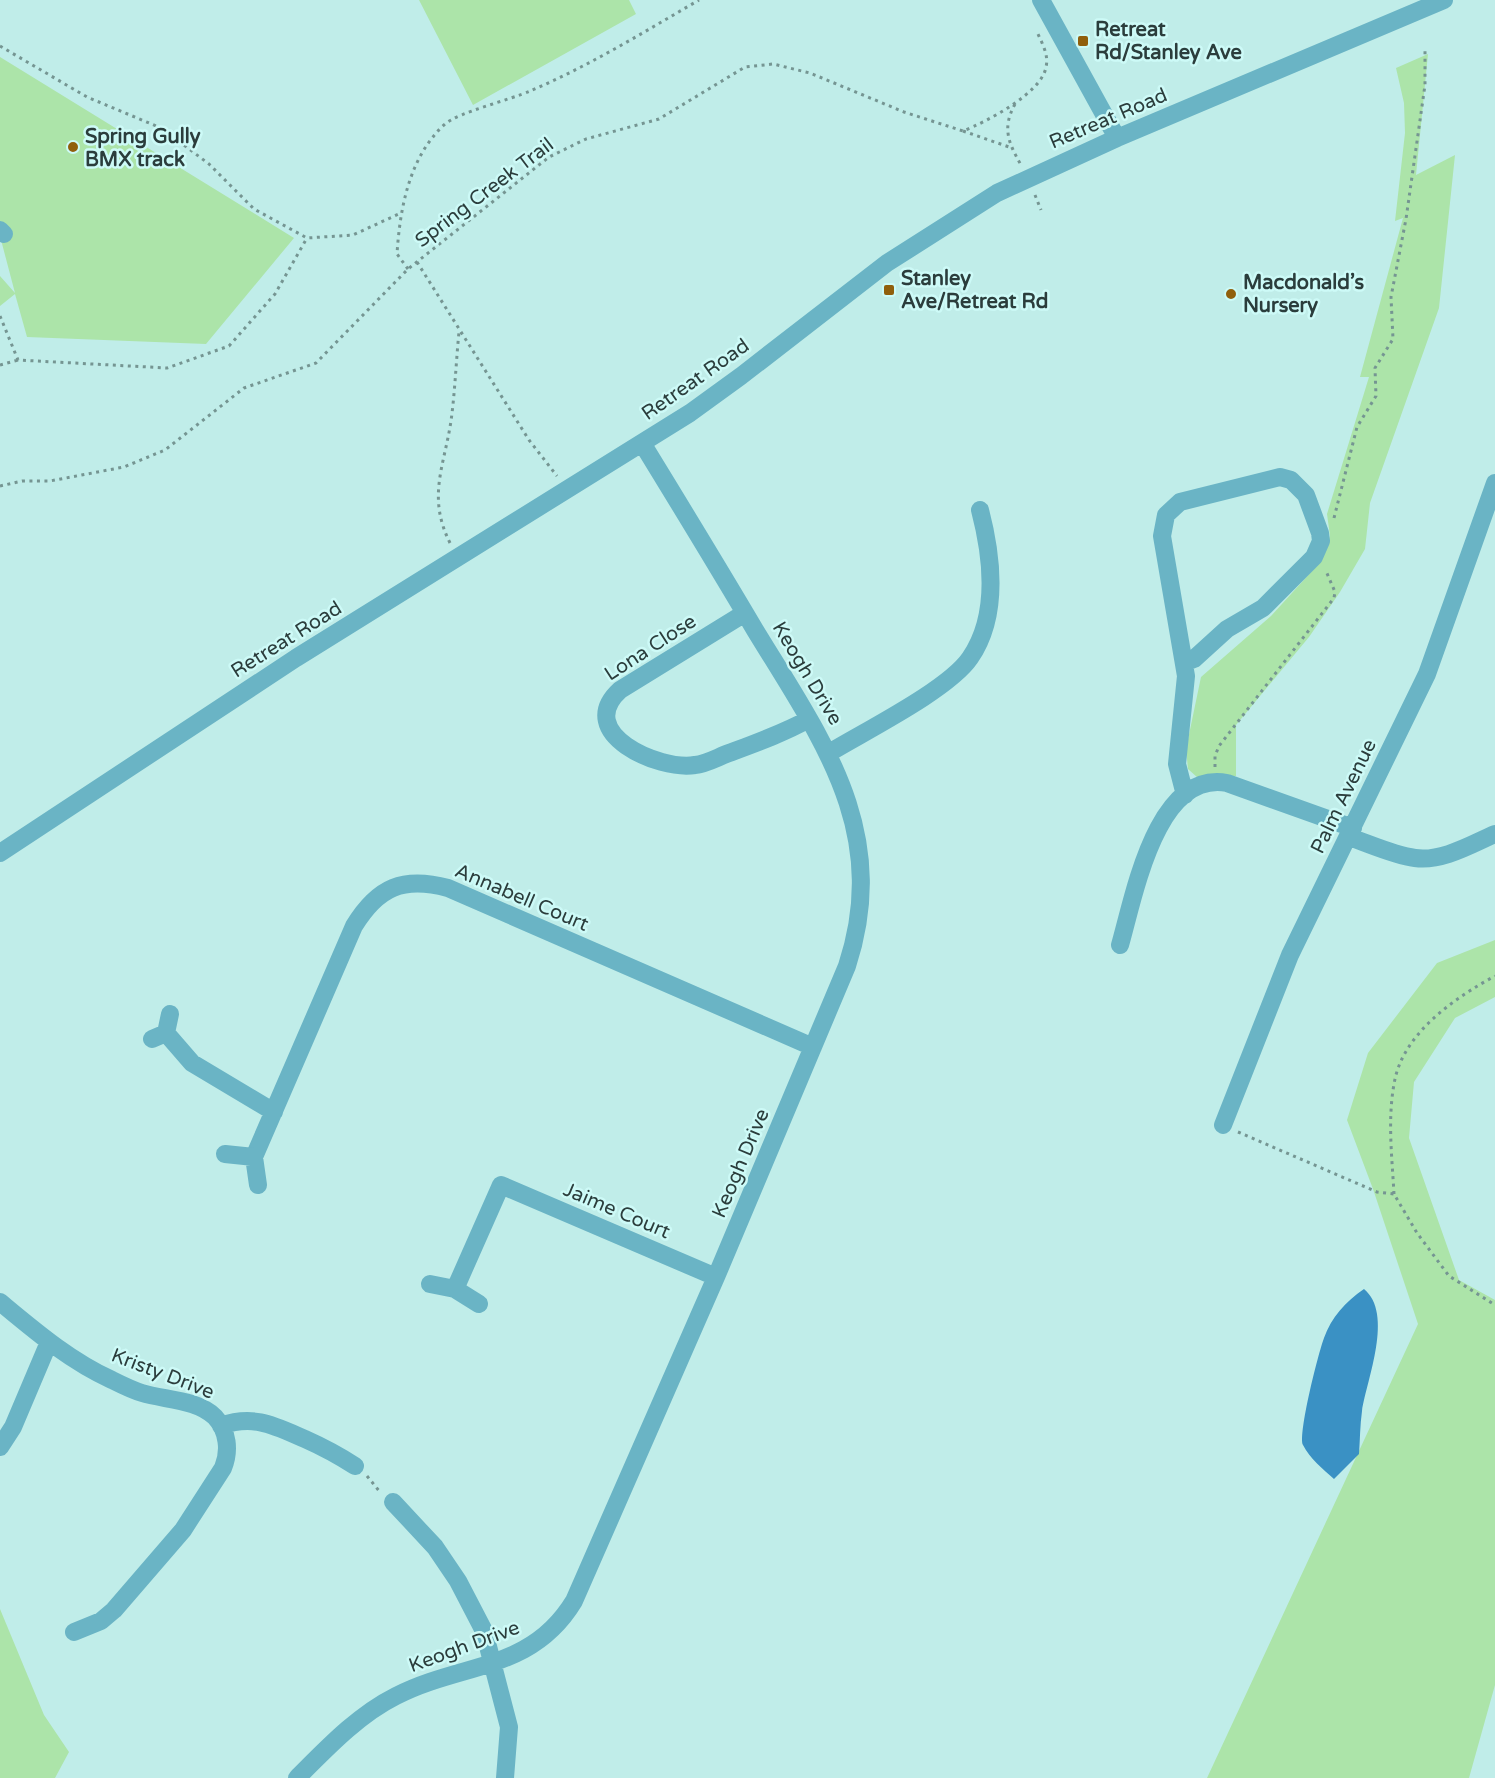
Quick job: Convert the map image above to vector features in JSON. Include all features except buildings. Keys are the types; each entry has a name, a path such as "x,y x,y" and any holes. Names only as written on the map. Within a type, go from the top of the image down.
{"street":[{"path":"1041,0 1117,138"},
{"name":"Retreat Road","path":"0,853 161,745 642,443 741,376 887,263 970,209 1027,177 1444,0"},
{"name":"Keogh Drive","path":"297,1778 352,1726 376,1707 425,1683 514,1656 551,1632 574,1600 716,1277 847,966 857,935 862,872 858,839 846,793 829,753 642,443"},
{"path":"1184,663 1194,659 1227,629 1263,608 1317,551 1320,533 1312,505 1299,486 1291,480 1270,478 1180,502 1166,515 1162,536 1184,663 1186,689 1177,764 1185,795"},
{"name":"Palm Avenue","path":"1223,1125 1290,955 1427,674 1495,483"},
{"path":"829,753 933,690 970,659 986,619 990,588 990,560 980,510"},
{"name":"Lona Close","path":"745,613 620,690 605,708 604,718 608,729 624,745 668,764 683,767 698,765 774,736 809,719"},
{"path":"1120,945 1154,834 1169,809 1200,785 1217,781 1415,858 1428,858 1451,852 1495,834"},
{"name":"Annabell Court","path":"254,1157 354,926 371,903 384,892 412,882 448,888 813,1047"},
{"path":"170,1014 159,1036 192,1063 274,1112"},
{"path":"225,1154 254,1157 258,1185"},
{"name":"Jaime Court","path":"455,1289 501,1185 716,1277"},
{"path":"430,1284 455,1289 479,1304"},
{"name":"Kristy Drive","path":"0,1302 49,1342 100,1374 141,1393 196,1406 209,1412 221,1426"},
{"path":"0,1447 13,1426 49,1342"},
{"path":"74,1632 101,1621 114,1610 197,1511 215,1484 228,1456 221,1426 248,1419 264,1421 327,1447 355,1466"},
{"path":"392,1503 435,1547 458,1581 484,1631 509,1727 505,1778"}],"path":[{"path":"408,269 397,254 404,194 423,153 446,123 528,92 602,57 699,0"},
{"path":"963,131 1016,103 1039,82 1046,68 1046,52 1035,28"},
{"path":"0,46 87,96 161,128 209,164 254,208 307,238 353,235 401,213"},
{"path":"1334,524 1357,427 1376,396 1375,368 1393,339 1390,297 1407,219 1425,85 1425,49"},
{"name":"Spring Creek Trail","path":"0,486 50,481 124,467 165,450 244,388 316,363 408,269 549,157 586,139 659,119 745,67 773,64 810,73 904,112 1012,148"},
{"path":"1016,103 1007,120 1012,148 1027,177"},
{"path":"0,365 18,360 167,368 229,346 275,294 307,238"},
{"path":"417,262 529,440 568,489"},
{"path":"0,316 18,360"},
{"path":"458,558 442,527 437,483 451,421 459,330"},
{"path":"1217,781 1215,756 1219,746 1334,598 1335,592 1326,567"},
{"path":"1495,976 1460,994 1415,1037 1395,1077 1390,1134 1394,1194 1417,1233 1449,1276 1495,1305"},
{"path":"1223,1125 1351,1182 1377,1192 1394,1194"},
{"path":"355,1466 361,1468 386,1499 392,1503"}],"green space":[{"path":"419,0 629,0 636,14 473,105"},
{"path":"1428,54 1416,175 1455,155 1439,308 1370,503 1365,549 1340,592 1309,637 1236,725 1236,776 1198,778 1188,769 1186,749 1201,677 1271,616 1322,560 1330,536 1327,514 1369,377 1360,377 1403,218 1395,221 1405,133 1404,103 1396,68"},
{"name":"Spring Gully BMX track","path":"0,57 294,238 206,344 27,337 15,294 0,306 0,276 15,293 0,236"},
{"path":"1495,940 1495,997 1455,1018 1414,1082 1409,1138 1459,1280 1495,1300 1495,1685 1469,1778 1207,1778 1418,1324 1373,1189 1347,1120 1368,1053 1437,963"},
{"path":"0,1609 44,1715 69,1752 55,1778 0,1778"}],"water":[{"path":"1364,1289 1373,1300 1377,1314 1376,1347 1362,1411 1359,1454 1334,1479 1317,1464 1303,1445 1303,1426 1313,1376 1327,1331 1340,1310"}],"place":[{"name":"Retreat Rd/Stanley Ave","path":"1083,41"},
{"name":"Spring Gully BMX track","path":"73,147"},
{"name":"Stanley Ave/Retreat Rd","path":"889,290"},
{"name":"Macdonald’s Nursery","path":"1231,294"}]}
